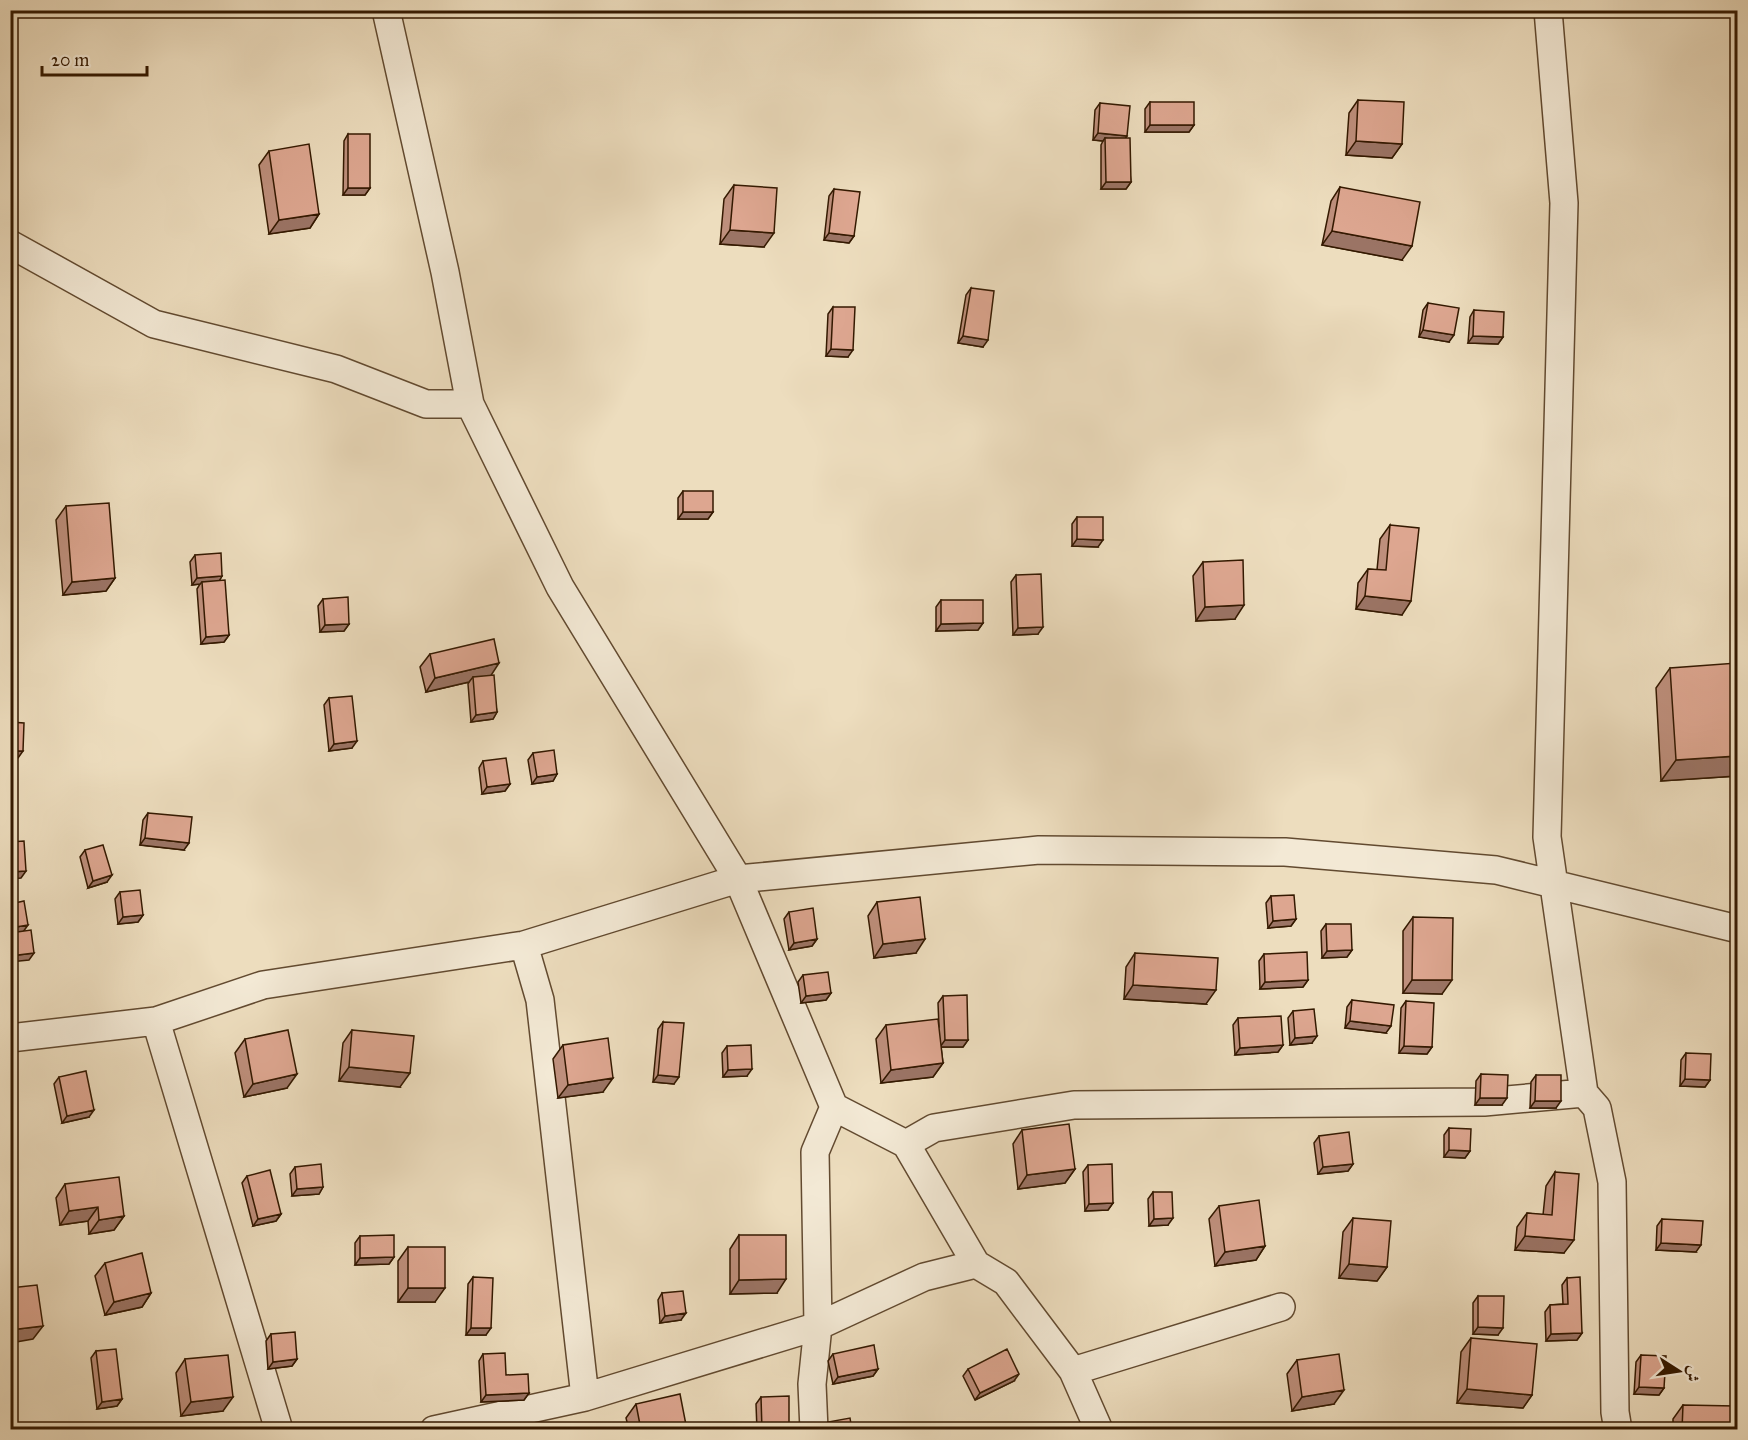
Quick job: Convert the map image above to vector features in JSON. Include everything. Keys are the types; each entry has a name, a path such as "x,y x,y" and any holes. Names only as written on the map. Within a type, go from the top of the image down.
{"street":[{"path":"386,10 446,272 470,404 560,587 738,879 834,1107 906,1144 976,1264 1006,1282 1073,1371 1099,1430"},
{"path":"1548,10 1564,203 1546,837 1555,885 1584,1093 1597,1108 1612,1182 1615,1412 1618,1430"},
{"path":"10,244 154,324 336,369 426,404 470,404"},
{"path":"10,1038 156,1021 263,986 524,945 738,879 1051,850 1284,852 1496,870 1737,929"},
{"path":"524,945 540,1000 585,1397"},
{"path":"156,1021 279,1430"},
{"path":"906,1144 934,1128 1074,1105 1484,1102 1584,1093"},
{"path":"814,1430 812,1384 818,1326 815,1152 834,1107"},
{"path":"434,1430 585,1397 818,1326 924,1277 976,1264"},
{"path":"1073,1371 1281,1307"}],"building":[{"path":"1358,100 1404,102 1402,144 1356,141"},
{"path":"1150,102 1194,102 1194,125 1150,125"},
{"path":"1100,103 1130,106 1127,136 1098,133"},
{"path":"348,134 370,134 370,188 348,188"},
{"path":"1105,138 1130,138 1131,182 1106,182"},
{"path":"309,144 319,214 279,220 269,151"},
{"path":"734,185 777,188 774,233 730,230"},
{"path":"1340,187 1420,202 1412,246 1332,231"},
{"path":"834,189 860,192 854,236 829,233"},
{"path":"971,288 994,291 988,340 963,336"},
{"path":"1428,303 1459,308 1454,335 1423,330"},
{"path":"833,307 855,307 853,350 831,349"},
{"path":"1474,310 1504,312 1503,337 1473,336"},
{"path":"683,491 713,491 713,512 683,512"},
{"path":"109,503 115,578 72,582 66,506"},
{"path":"1077,517 1103,517 1103,540 1077,539"},
{"path":"1390,525 1419,528 1411,601 1365,596 1368,569 1386,570"},
{"path":"221,553 222,576 197,578 195,555"},
{"path":"1243,560 1244,605 1205,607 1203,562"},
{"path":"1041,574 1043,627 1018,628 1016,575"},
{"path":"225,580 229,635 206,637 202,582"},
{"path":"348,597 349,624 325,625 323,599"},
{"path":"941,600 983,600 983,623 941,624"},
{"path":"494,639 499,663 435,678 430,654"},
{"path":"1737,663 1737,756 1676,760 1670,668"},
{"path":"494,675 497,712 476,715 473,677"},
{"path":"352,696 357,741 334,744 329,698"},
{"path":"10,722 24,723 23,751 10,751"},
{"path":"554,750 557,774 537,777 533,753"},
{"path":"506,758 510,784 487,787 483,761"},
{"path":"148,813 192,817 189,843 145,838"},
{"path":"24,841 26,871 10,872 10,842"},
{"path":"103,845 112,875 93,881 85,850"},
{"path":"140,890 143,915 123,917 120,892"},
{"path":"1294,895 1296,919 1273,921 1271,896"},
{"path":"920,897 925,939 883,944 877,902"},
{"path":"24,901 28,925 10,928 10,904"},
{"path":"813,908 817,939 794,943 789,912"},
{"path":"1413,917 1453,918 1452,980 1412,980"},
{"path":"1326,924 1351,924 1352,950 1327,951"},
{"path":"31,930 34,953 10,956 10,933"},
{"path":"1307,952 1308,980 1265,982 1264,954"},
{"path":"1135,953 1218,958 1216,990 1133,985"},
{"path":"10,962 14,1000 10,1000"},
{"path":"828,972 831,993 806,996 803,975"},
{"path":"967,995 968,1040 945,1040 943,996"},
{"path":"1352,1000 1394,1005 1391,1026 1350,1021"},
{"path":"1406,1001 1434,1003 1432,1047 1404,1046"},
{"path":"1314,1009 1317,1036 1295,1038 1293,1011"},
{"path":"1281,1016 1283,1045 1240,1048 1238,1018"},
{"path":"938,1019 943,1063 891,1070 886,1025"},
{"path":"663,1022 684,1023 679,1077 658,1075"},
{"path":"288,1030 297,1074 253,1084 245,1039"},
{"path":"352,1030 414,1036 410,1073 349,1067"},
{"path":"608,1038 613,1078 568,1085 563,1045"},
{"path":"751,1045 752,1069 728,1070 727,1046"},
{"path":"1686,1053 1711,1054 1710,1080 1685,1079"},
{"path":"86,1071 94,1110 67,1116 59,1077"},
{"path":"1481,1074 1508,1075 1507,1098 1480,1098"},
{"path":"1536,1075 1561,1075 1561,1101 1535,1101"},
{"path":"1069,1124 1075,1169 1027,1175 1022,1130"},
{"path":"1449,1128 1471,1129 1470,1151 1449,1150"},
{"path":"1349,1132 1353,1164 1323,1167 1319,1136"},
{"path":"321,1164 323,1187 297,1189 295,1167"},
{"path":"1112,1164 1113,1203 1089,1204 1088,1165"},
{"path":"270,1170 281,1214 258,1219 247,1176"},
{"path":"1555,1172 1579,1174 1574,1240 1525,1236 1527,1213 1552,1215"},
{"path":"119,1177 124,1216 99,1220 98,1207 69,1211 65,1184"},
{"path":"1153,1192 1172,1192 1173,1218 1154,1219"},
{"path":"1259,1200 1265,1246 1225,1252 1219,1206"},
{"path":"1353,1218 1391,1221 1387,1267 1349,1264"},
{"path":"1662,1219 1703,1221 1701,1245 1661,1243"},
{"path":"394,1235 394,1257 360,1258 360,1236"},
{"path":"739,1235 786,1235 786,1279 739,1280"},
{"path":"408,1247 445,1247 445,1288 408,1288"},
{"path":"142,1253 151,1293 114,1302 105,1263"},
{"path":"473,1277 493,1278 491,1328 471,1328"},
{"path":"1580,1277 1582,1333 1551,1334 1550,1305 1568,1304 1567,1278"},
{"path":"37,1285 43,1326 10,1330 10,1288"},
{"path":"683,1291 686,1313 665,1316 662,1293"},
{"path":"1478,1296 1504,1296 1503,1328 1478,1327"},
{"path":"295,1332 297,1359 273,1362 271,1334"},
{"path":"1471,1338 1537,1344 1532,1395 1467,1389"},
{"path":"874,1345 878,1369 838,1377 833,1354"},
{"path":"116,1349 122,1399 102,1402 96,1351"},
{"path":"1007,1349 1019,1374 980,1393 968,1369"},
{"path":"505,1353 506,1375 528,1374 529,1393 486,1395 483,1354"},
{"path":"1339,1354 1344,1390 1302,1397 1297,1360"},
{"path":"228,1355 233,1397 191,1402 185,1359"},
{"path":"1641,1355 1666,1356 1664,1388 1639,1387"},
{"path":"680,1394 687,1430 641,1430 636,1404"},
{"path":"789,1396 789,1430 762,1430 761,1397"},
{"path":"1683,1405 1735,1406 1734,1430 1682,1430"},
{"path":"850,1418 852,1430 829,1430 828,1422"}]}
